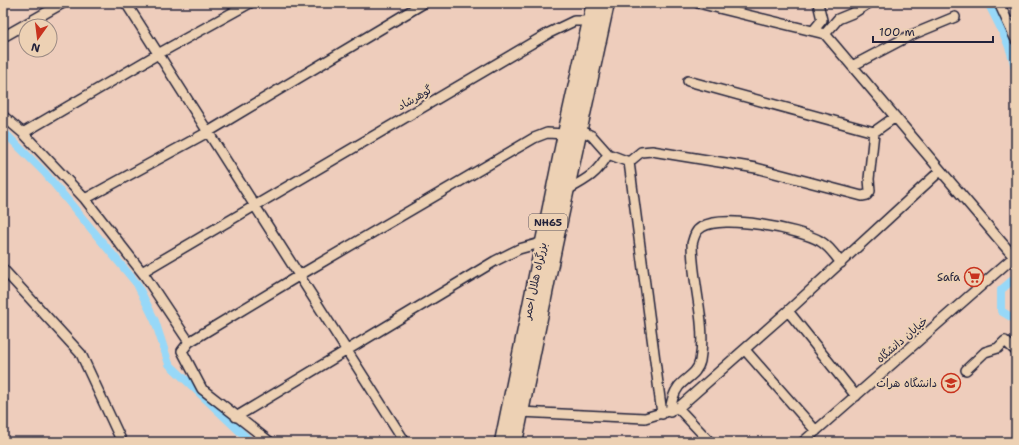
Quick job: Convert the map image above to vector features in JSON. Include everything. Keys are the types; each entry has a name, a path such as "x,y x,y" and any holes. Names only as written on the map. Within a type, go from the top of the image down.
{"highway":[{"name":"بزرگراه هلال احمر","path":"502,442 509,400 594,3"},
{"name":"بزرگراه هلال احمر","path":"515,442 520,412 607,3"}],"street":[{"path":"3,37 63,3"},
{"path":"126,3 405,442"},
{"path":"23,133 158,54 250,3"},
{"path":"86,199 208,132 424,3"},
{"path":"698,3 825,34 940,171 1015,256"},
{"path":"813,31 822,20 818,3"},
{"path":"825,34 838,19 855,12 869,3"},
{"path":"999,3 1016,40"},
{"path":"852,66 909,36 955,17"},
{"name":"گوهرشاد","path":"142,272 549,33 574,21 590,21"},
{"path":"688,81 874,132"},
{"path":"3,116 23,133 86,199 142,272 189,342"},
{"path":"629,162 641,152 652,150 756,168 862,196 867,195 870,191 869,179 874,132 895,117"},
{"path":"580,130 592,136 608,154 629,162"},
{"path":"270,442 202,389 182,351 189,342 534,138 547,133 565,134"},
{"path":"567,190 590,177 601,168 608,154"},
{"path":"629,162 670,412 710,442"},
{"path":"520,412 645,418 670,412 745,350 940,171"},
{"path":"670,412 672,399 679,387 695,373 700,362 702,336 692,244 695,233 701,227 713,222 746,221 808,236 820,241 833,252 841,263"},
{"path":"236,417 495,261 519,249 544,242"},
{"name":"خیابان دانشگاه","path":"804,442 1015,256"},
{"path":"3,269 81,354 122,442"},
{"path":"788,311 856,396"},
{"path":"966,370 985,352 998,348 1005,340 1016,351"},
{"path":"745,350 816,431"}],"waterway":[{"path":"988,3 1002,30 1009,48 1015,67 1016,77"},
{"path":"3,131 45,173 137,284 155,321 169,364 251,442"},
{"path":"1016,277 1001,290 1001,311 1016,320"}],"place":[{"name":"Safa","path":"974,277"},
{"name":"دانشگاه هرات","path":"951,383"}]}
